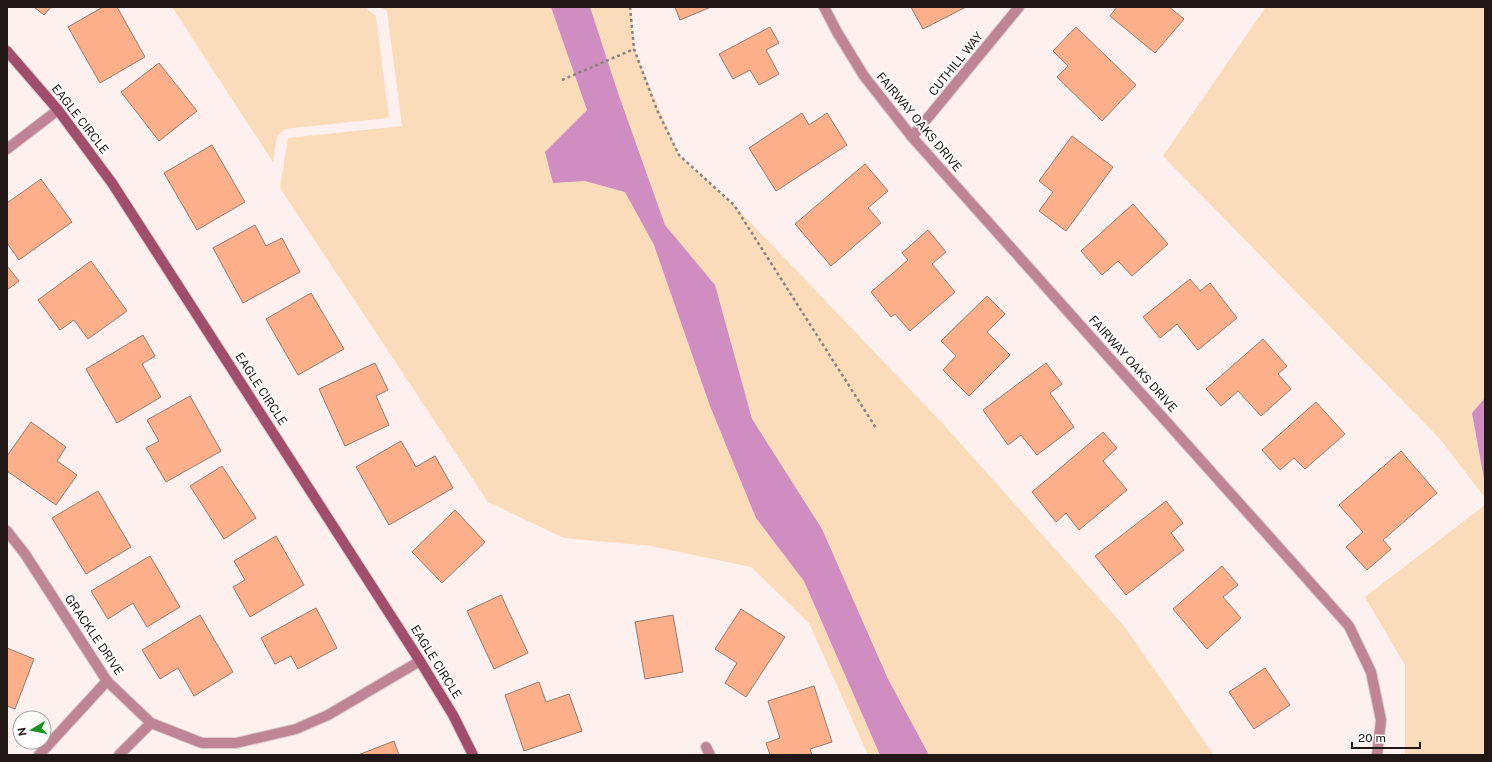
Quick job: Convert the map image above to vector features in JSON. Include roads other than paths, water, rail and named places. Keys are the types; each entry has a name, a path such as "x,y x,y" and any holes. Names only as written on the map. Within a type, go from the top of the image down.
{"street":[{"name":"FAIRWAY OAKS DRIVE","path":"824,7 837,32 864,76 912,137 1350,626 1371,672 1381,720 1377,755"},
{"name":"CUTHILL WAY","path":"912,137 1019,7"},
{"name":"EAGLE CIRCLE","path":"7,51 58,110 112,183 420,661 453,715 473,755"},
{"path":"7,150 58,110"},
{"name":"GRACKLE DRIVE","path":"7,531 25,554 107,681 151,723 202,743 236,743 296,729 328,715 420,661"},
{"path":"38,755 107,681"},
{"path":"119,755 151,723"}]}
